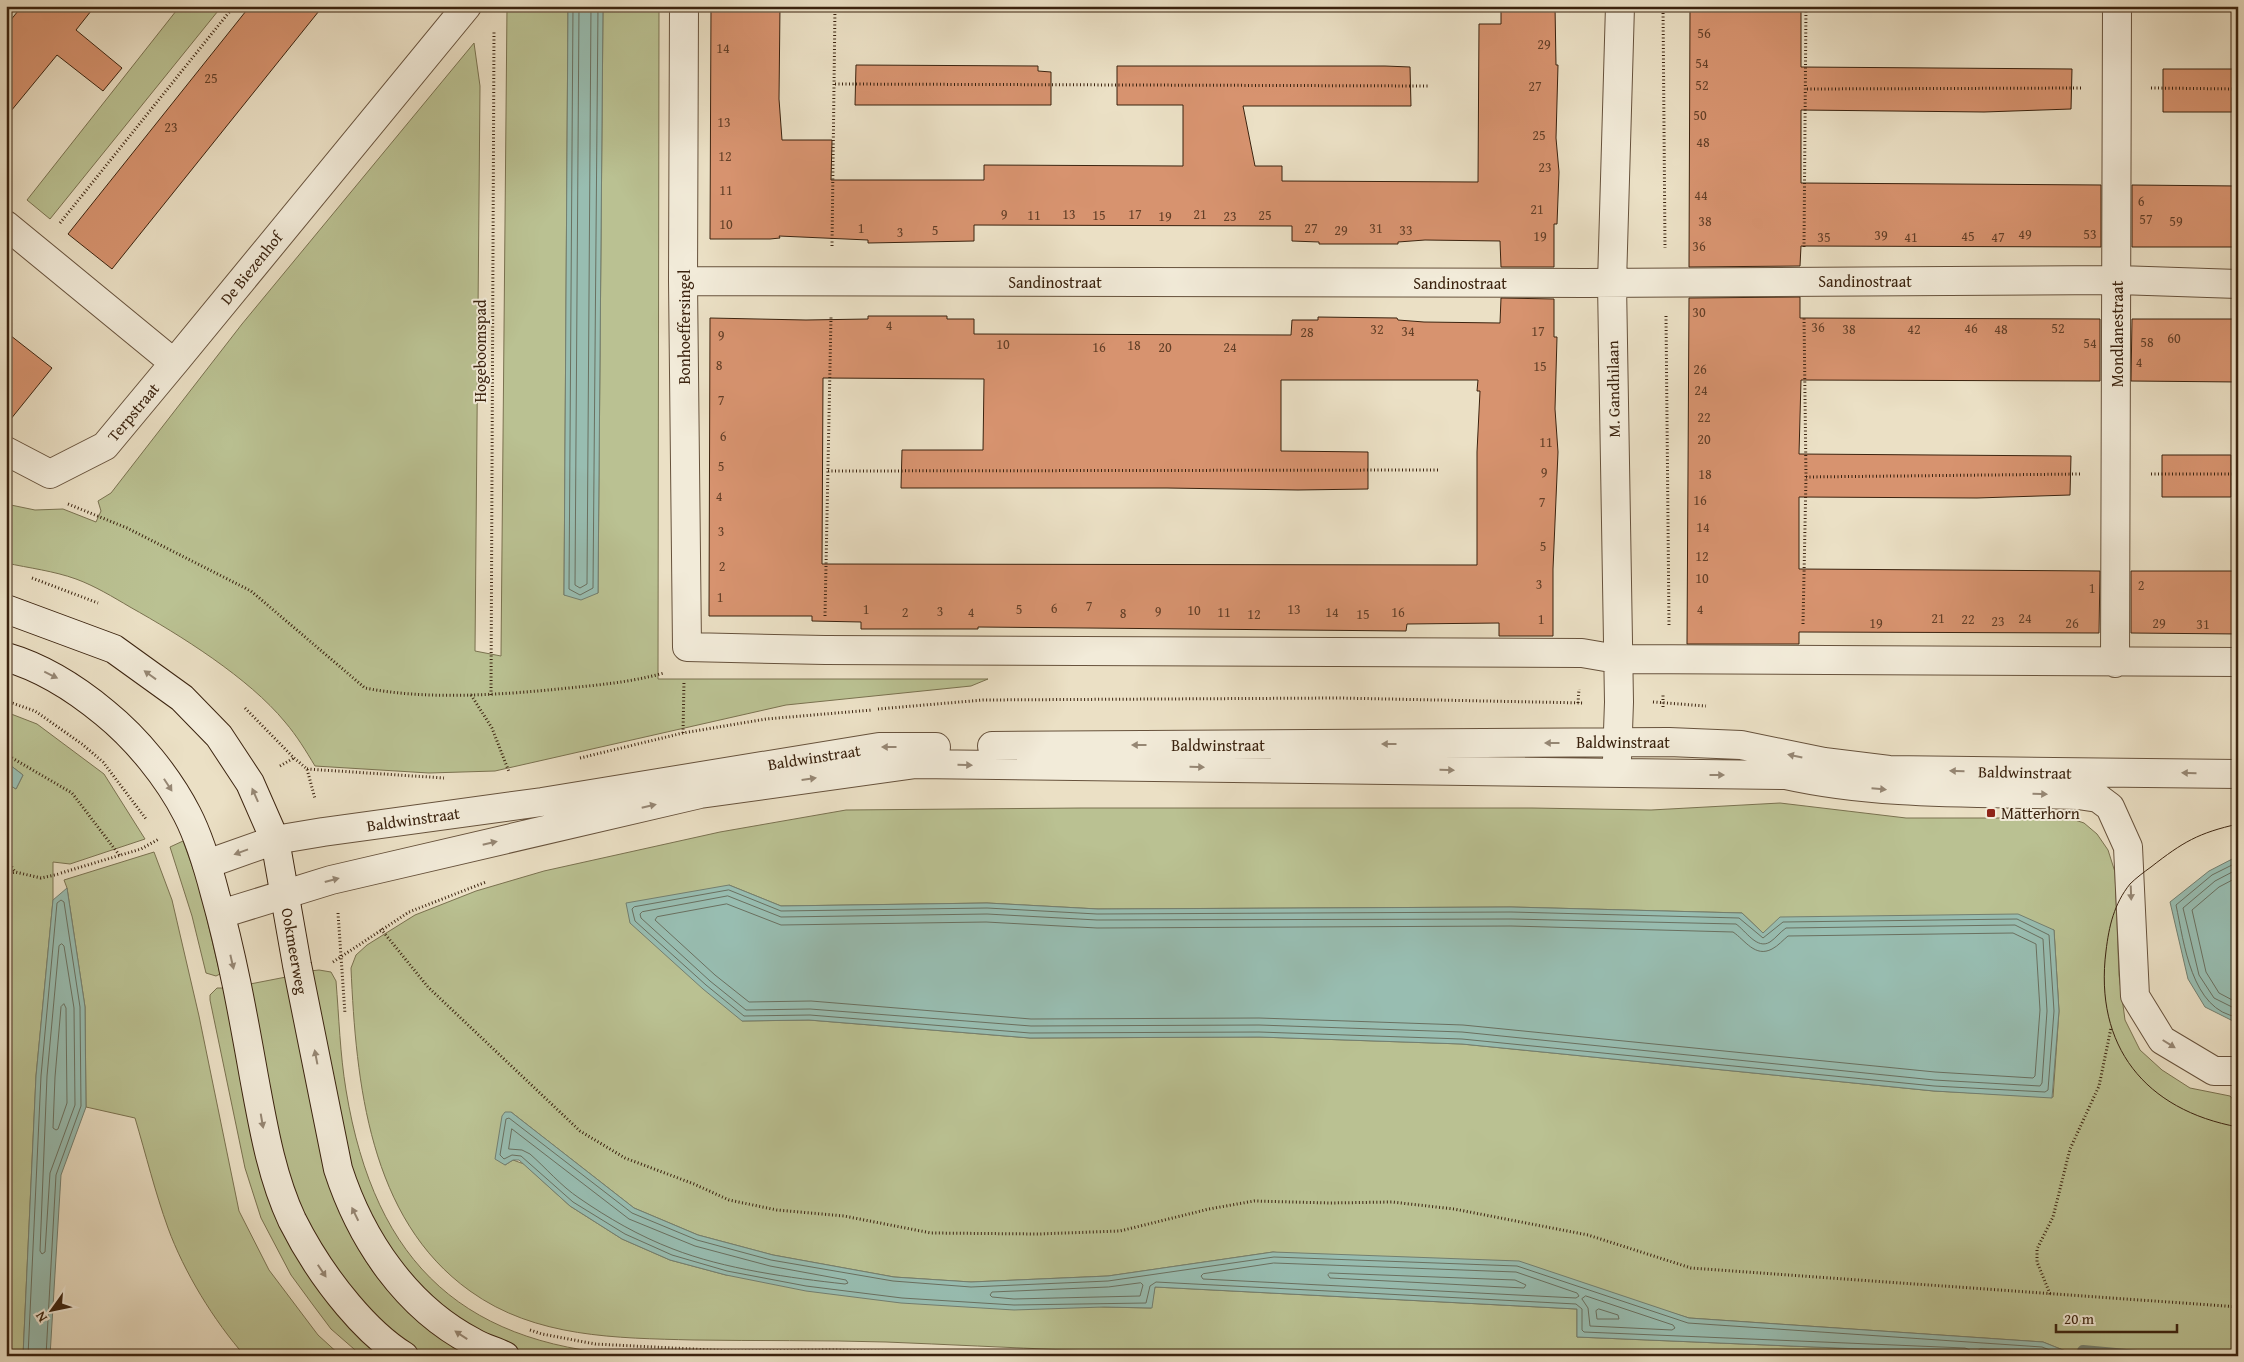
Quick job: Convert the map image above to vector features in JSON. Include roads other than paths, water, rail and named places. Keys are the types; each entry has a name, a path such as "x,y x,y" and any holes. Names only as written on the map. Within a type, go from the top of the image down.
{"street":[{"name":"De Biezenhof","path":"174,363 467,6"},
{"name":"Bonhoeffersingel","path":"684,6 683,281 687,647 825,650 1582,653 1617,658"},
{"name":"M. Gandhilaan","path":"1617,772 1612,283 1620,6"},
{"name":"Mondlanestraat","path":"2115,662 2118,280 2117,6"},
{"path":"6,225 174,363"},
{"name":"Sandinostraat","path":"683,281 1612,283 2118,280 2238,284"},
{"name":"Terpstraat","path":"6,451 50,474 105,446 174,363"},
{"name":"Ookmeerweg","path":"6,609 114,649 182,698 224,744 250,783 275,840 297,965 338,1169 355,1213 380,1259 435,1318 473,1342 505,1356"},
{"path":"6,657 56,676 126,729 151,759 187,814 207,864 221,914 236,979 266,1142 292,1219 313,1258 335,1290 363,1322 404,1356"},
{"path":"1617,658 2238,662"},
{"name":"Baldwinstraat","path":"207,864 275,840 542,802 879,747 1669,742 1741,744 1824,762 1889,770 2238,774"},
{"name":"Baldwinstraat","path":"221,914 331,880 700,794 916,764 1786,775 1828,784 1886,790 2078,795 2098,798 2110,808 2128,847 2135,996 2162,1040 2214,1071 2238,1071"}],"water":[{"path":"568,6 603,6 598,593 581,600 564,595"},
{"path":"6,762 23,775 16,789 6,783"},
{"path":"2238,856 2238,1021 2233,1021 2205,1007 2188,979 2170,902 2209,871"},
{"path":"729,885 781,906 987,903 1098,909 1511,907 1742,913 1763,933 1780,917 2018,914 2054,930 2059,1011 2052,1098 1934,1091 1462,1044 1259,1037 1030,1038 809,1020 742,1021 703,989 630,923 626,903"},
{"path":"67,888 85,1007 86,1107 61,1175 50,1356 23,1356 36,1076 53,900"},
{"path":"505,1112 511,1112 634,1208 698,1235 773,1255 894,1277 971,1282 1108,1276 1273,1252 1519,1261 1689,1318 2043,1342 2078,1356 2026,1356 1577,1337 1577,1309 1155,1287 1152,1308 1104,1307 1014,1310 901,1303 806,1291 726,1275 670,1260 622,1239 570,1206 519,1160 513,1160 505,1165 495,1159 502,1116"}],"waterway":[{"path":"2083,1351 2137,1356"}],"tram line":[{"path":"2238,824 2201,835 2182,845 2162,858 2130,884 2116,907 2111,924 2106,951 2104,985 2108,1016 2118,1044 2133,1068 2152,1089 2176,1106 2205,1118 2238,1127"}],"place":[{"name":"Matterhorn","path":"1991,813"}]}
